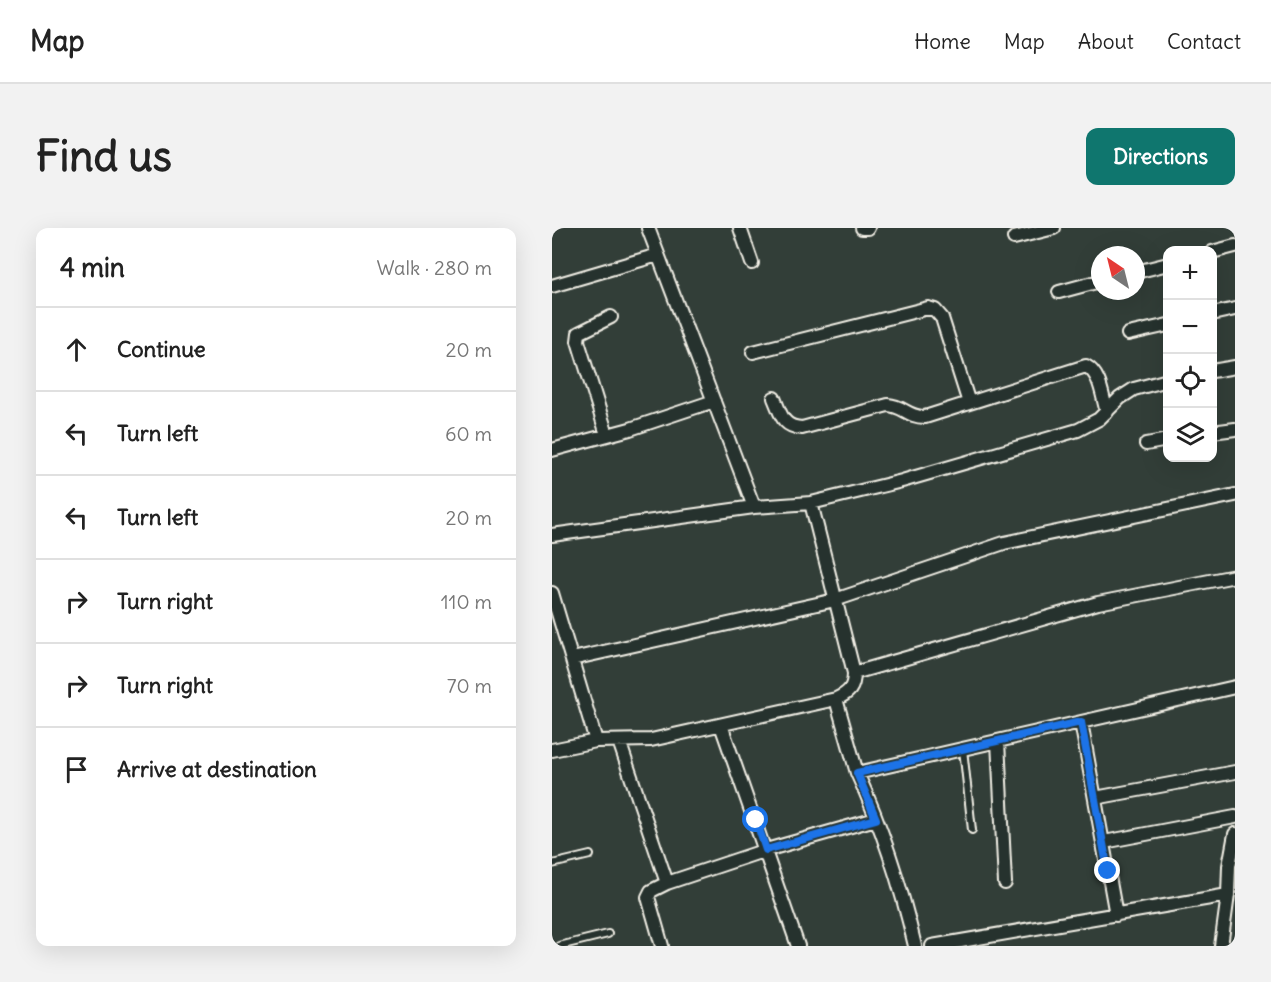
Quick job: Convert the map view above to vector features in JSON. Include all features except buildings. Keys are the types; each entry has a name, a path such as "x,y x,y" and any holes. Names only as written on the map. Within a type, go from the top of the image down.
{"street":[{"path":"648,228 754,507"},
{"path":"740,228 752,263"},
{"path":"862,228 868,228"},
{"path":"1014,238 1054,228"},
{"path":"1217,251 1235,246"},
{"path":"552,286 658,255"},
{"path":"1145,270 1163,265"},
{"path":"1059,292 1091,284"},
{"path":"753,352 928,308 935,310 942,318 969,403"},
{"path":"1217,313 1235,309"},
{"path":"607,435 578,341 579,333 611,316"},
{"path":"1128,334 1163,326"},
{"path":"774,398 784,421 793,428 802,428 888,405 896,406 914,417 925,417 1086,366 1093,370 1098,378 1107,412"},
{"path":"1217,370 1235,367"},
{"path":"552,535 754,507 811,503 902,481 1078,430 1099,419 1120,398 1134,389 1163,381"},
{"path":"552,450 714,401"},
{"path":"1217,431 1235,429"},
{"path":"1146,444 1163,441"},
{"path":"572,659 835,600 1004,543 1235,495"},
{"path":"552,750 596,741 651,740 836,699 849,693 854,683 854,673 811,503"},
{"path":"854,673 1098,603 1235,576"},
{"path":"552,593 596,741"},
{"path":"857,773 1235,687"},
{"path":"836,699 857,773 902,891 915,946"},
{"path":"1081,722 1116,915"},
{"path":"721,725 798,946"},
{"path":"619,741 667,883"},
{"path":"998,741 1005,883"},
{"path":"1095,798 1235,772"},
{"path":"1104,842 1235,817"},
{"path":"662,946 648,897 651,891 667,883 766,850 876,819"},
{"path":"1221,946 1228,895 1229,866 1234,843"},
{"path":"932,946 1228,895"}],"lane":[{"path":"963,749 972,830"},
{"path":"552,864 590,855"},
{"path":"559,946 608,934"}],"route":[{"path":"756,820 766,850 876,819 857,773 1081,722 1108,871"}]}
